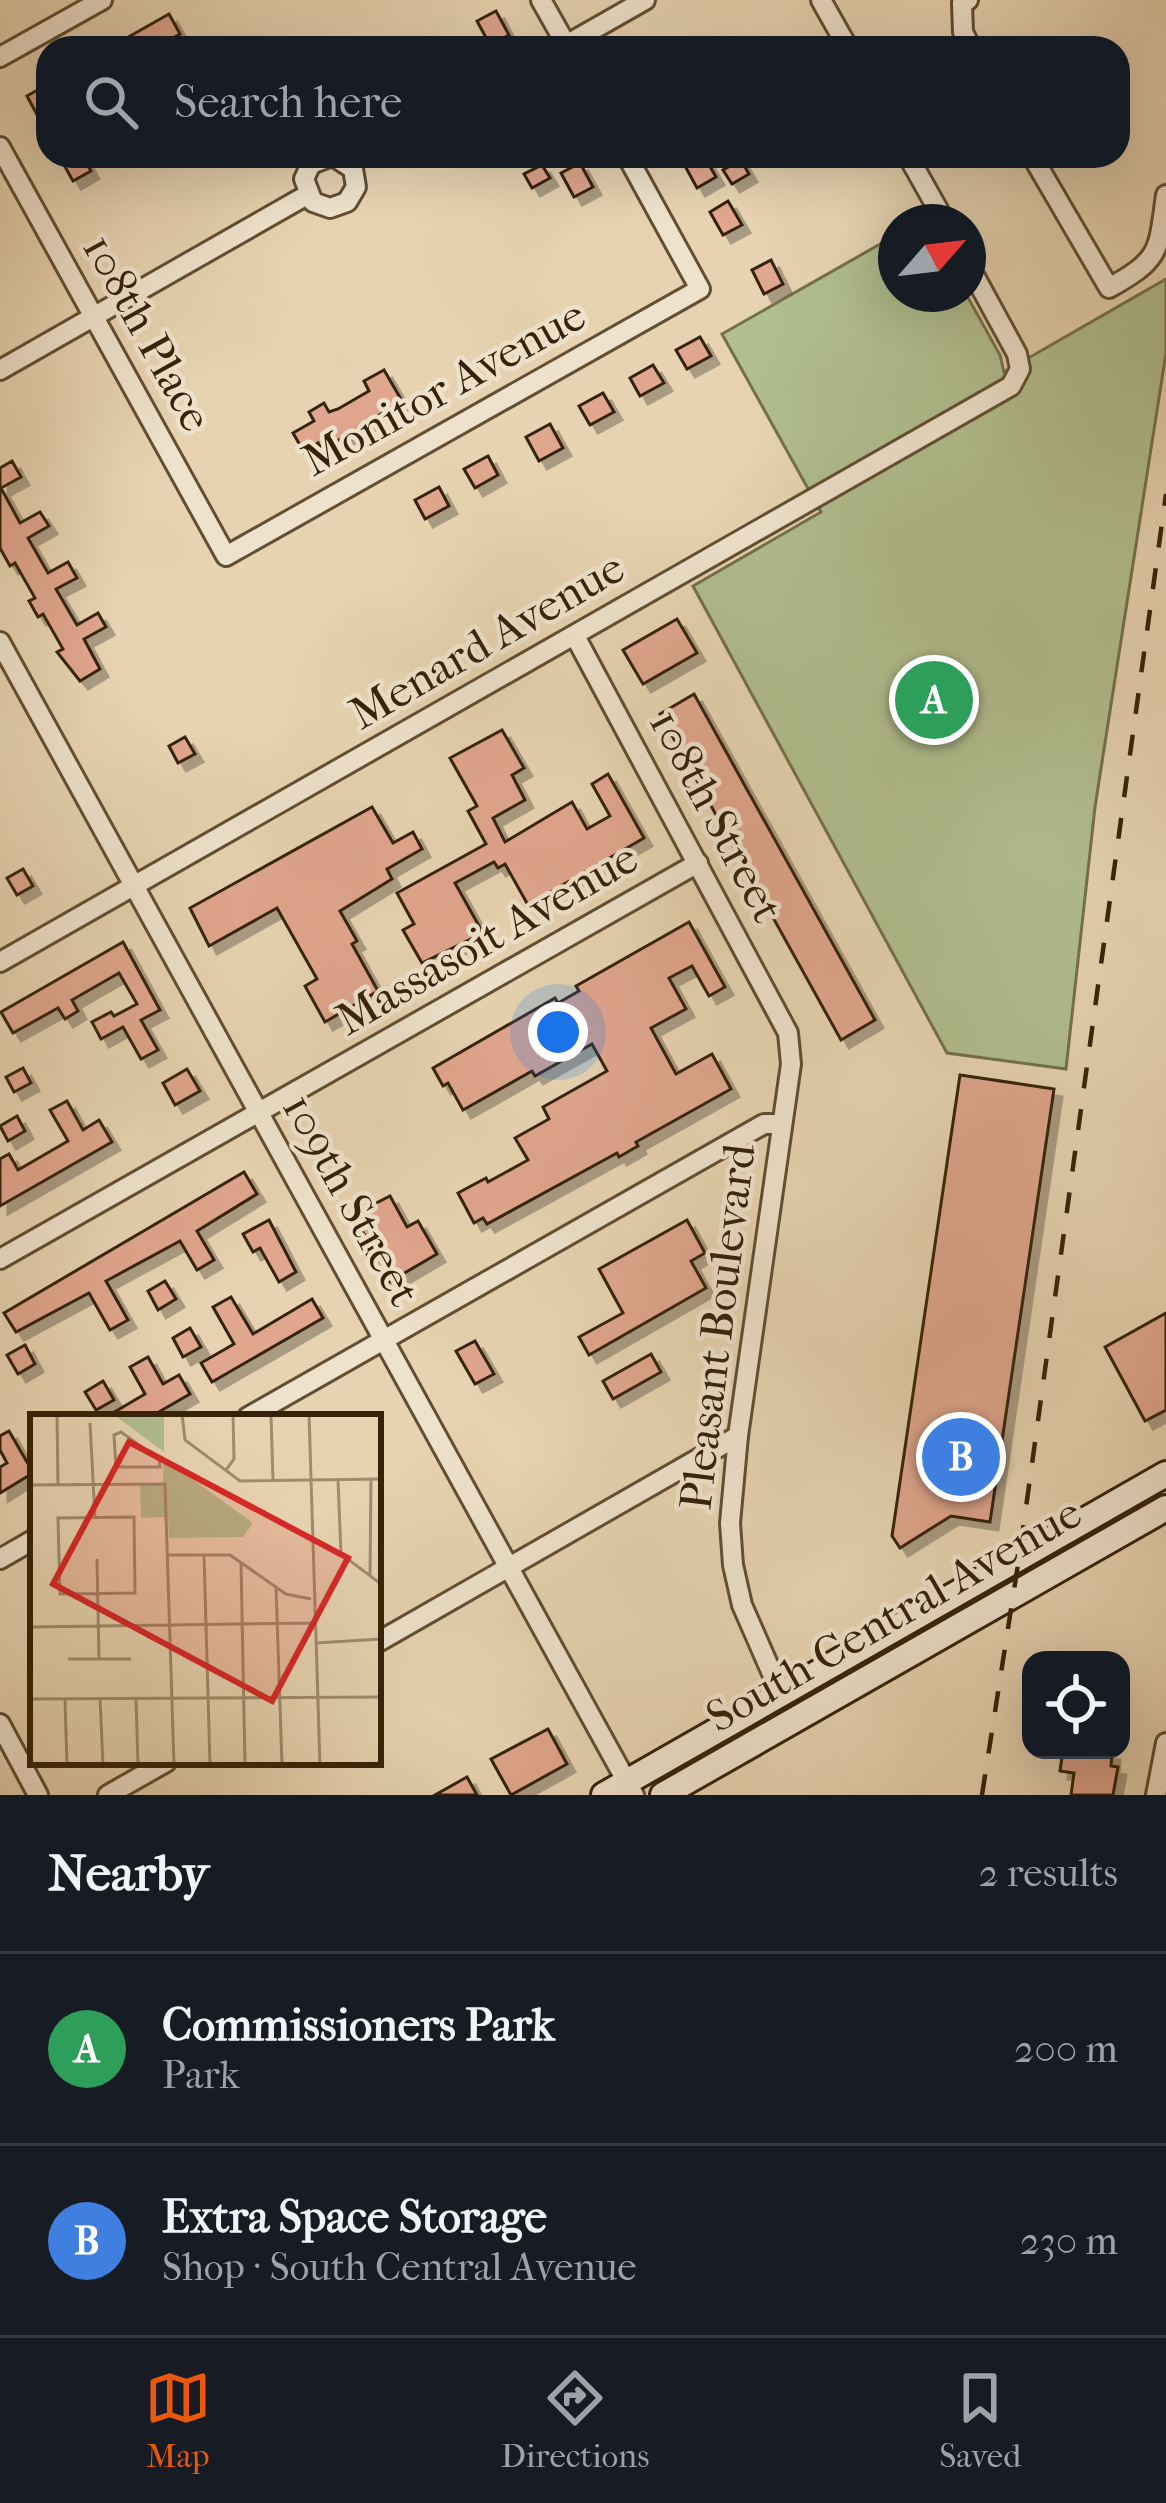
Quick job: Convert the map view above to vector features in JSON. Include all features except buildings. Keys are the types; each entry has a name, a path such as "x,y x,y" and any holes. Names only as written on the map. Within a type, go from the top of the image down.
{"street":[{"path":"38,36 102,0"},
{"path":"542,0 562,36"},
{"path":"584,36 645,0"},
{"path":"820,0 841,36"},
{"path":"965,36 962,3 968,0"},
{"path":"0,57 36,37"},
{"name":"108th Place","path":"0,147 226,556"},
{"path":"309,168 307,195 330,208 352,195 356,178 350,168"},
{"name":"Monitor Avenue","path":"226,556 700,289 634,168"},
{"path":"915,168 935,204"},
{"path":"1040,168 1109,288 1143,269 1159,249 1166,195"},
{"path":"0,370 307,195"},
{"name":"Menard Avenue","path":"0,962 1011,386 1020,369 1017,354 986,297"},
{"name":"108th Street","path":"574,636 788,1033"},
{"name":"109th Street","path":"0,642 630,1788"},
{"name":"Massasoit Avenue","path":"0,1259 698,863"},
{"name":"Pleasant Boulevard","path":"781,1694 742,1604 730,1523 791,1064 788,1033"},
{"path":"253,1414 764,1124 782,1124"},
{"path":"381,1640 738,1436"},
{"name":"South Central Avenue","path":"604,1795 630,1788 781,1694 1166,1474"},
{"name":"South Central Avenue","path":"663,1795 1166,1508"},
{"path":"0,1559 30,1542"},
{"path":"0,1724 38,1795"},
{"path":"1156,1795 1166,1744"},
{"path":"108,1795 161,1765"}],"green space":[{"path":"878,245 878,312 976,312 1004,372 1166,279 1166,353 1095,807 1066,1069 947,1053 693,586 821,512 722,334"}],"railway":[{"path":"982,1795 1166,494"}],"place":[{"name":"Commissioners Park","path":"934,700"},
{"name":"Extra Space Storage","path":"961,1457"}]}
